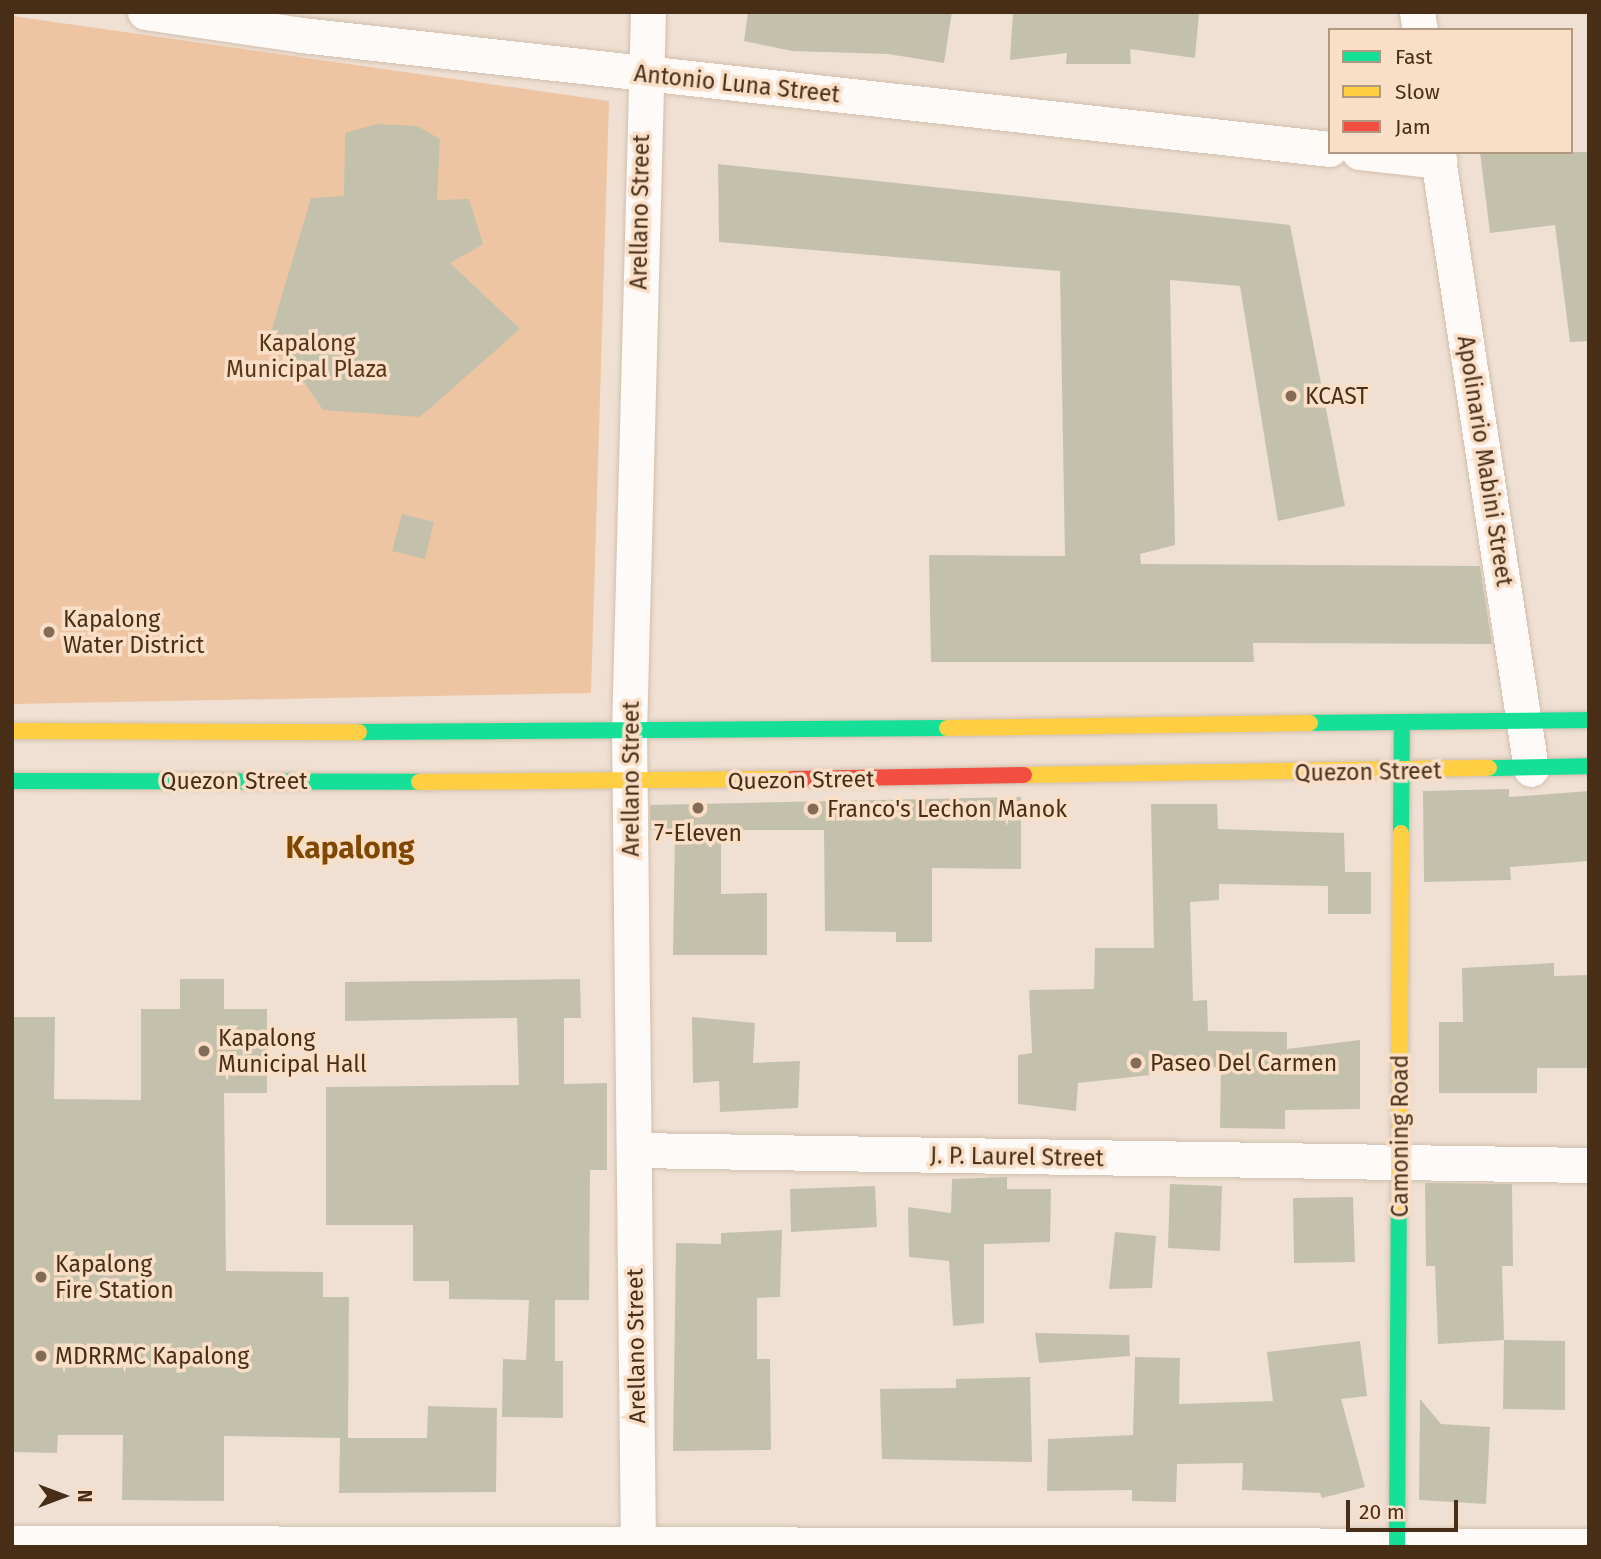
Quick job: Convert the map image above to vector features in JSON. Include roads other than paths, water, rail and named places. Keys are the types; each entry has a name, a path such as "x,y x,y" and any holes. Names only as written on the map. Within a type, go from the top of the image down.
{"main road":[{"name":"Quezon Street","path":"12,731 629,732 1402,725 1589,720"},
{"name":"Camoning Road","path":"1397,1546 1402,725"},
{"name":"Quezon Street","path":"12,781 631,782 1589,766"}],"street":[{"name":"Antonio Luna Street","path":"145,12 643,74 1328,149"},
{"name":"Arellano Street","path":"638,1546 629,732 643,74 648,12"},
{"path":"1391,154 1438,157"},
{"name":"Apolinario Mabini Street","path":"1438,157 1531,769"},
{"name":"J. P. Laurel Street","path":"634,1150 1399,1165 1589,1165"},
{"path":"12,1543 1589,1546"}],"place":[{"name":"KCAST","path":"1291,396"},
{"name":"Kapalong Water District","path":"49,632"},
{"name":"7-Eleven","path":"698,808"},
{"name":"Franco's Lechon Manok","path":"813,809"},
{"name":"Kapalong Municipal Hall","path":"204,1051"},
{"name":"Paseo Del Carmen","path":"1136,1063"},
{"name":"Kapalong Fire Station","path":"41,1277"},
{"name":"MDRRMC Kapalong","path":"41,1356"}],"district":[{"name":"Kapalong","path":"350,848"}],"park label":[{"name":"Kapalong Municipal Plaza","path":"307,356"}]}
